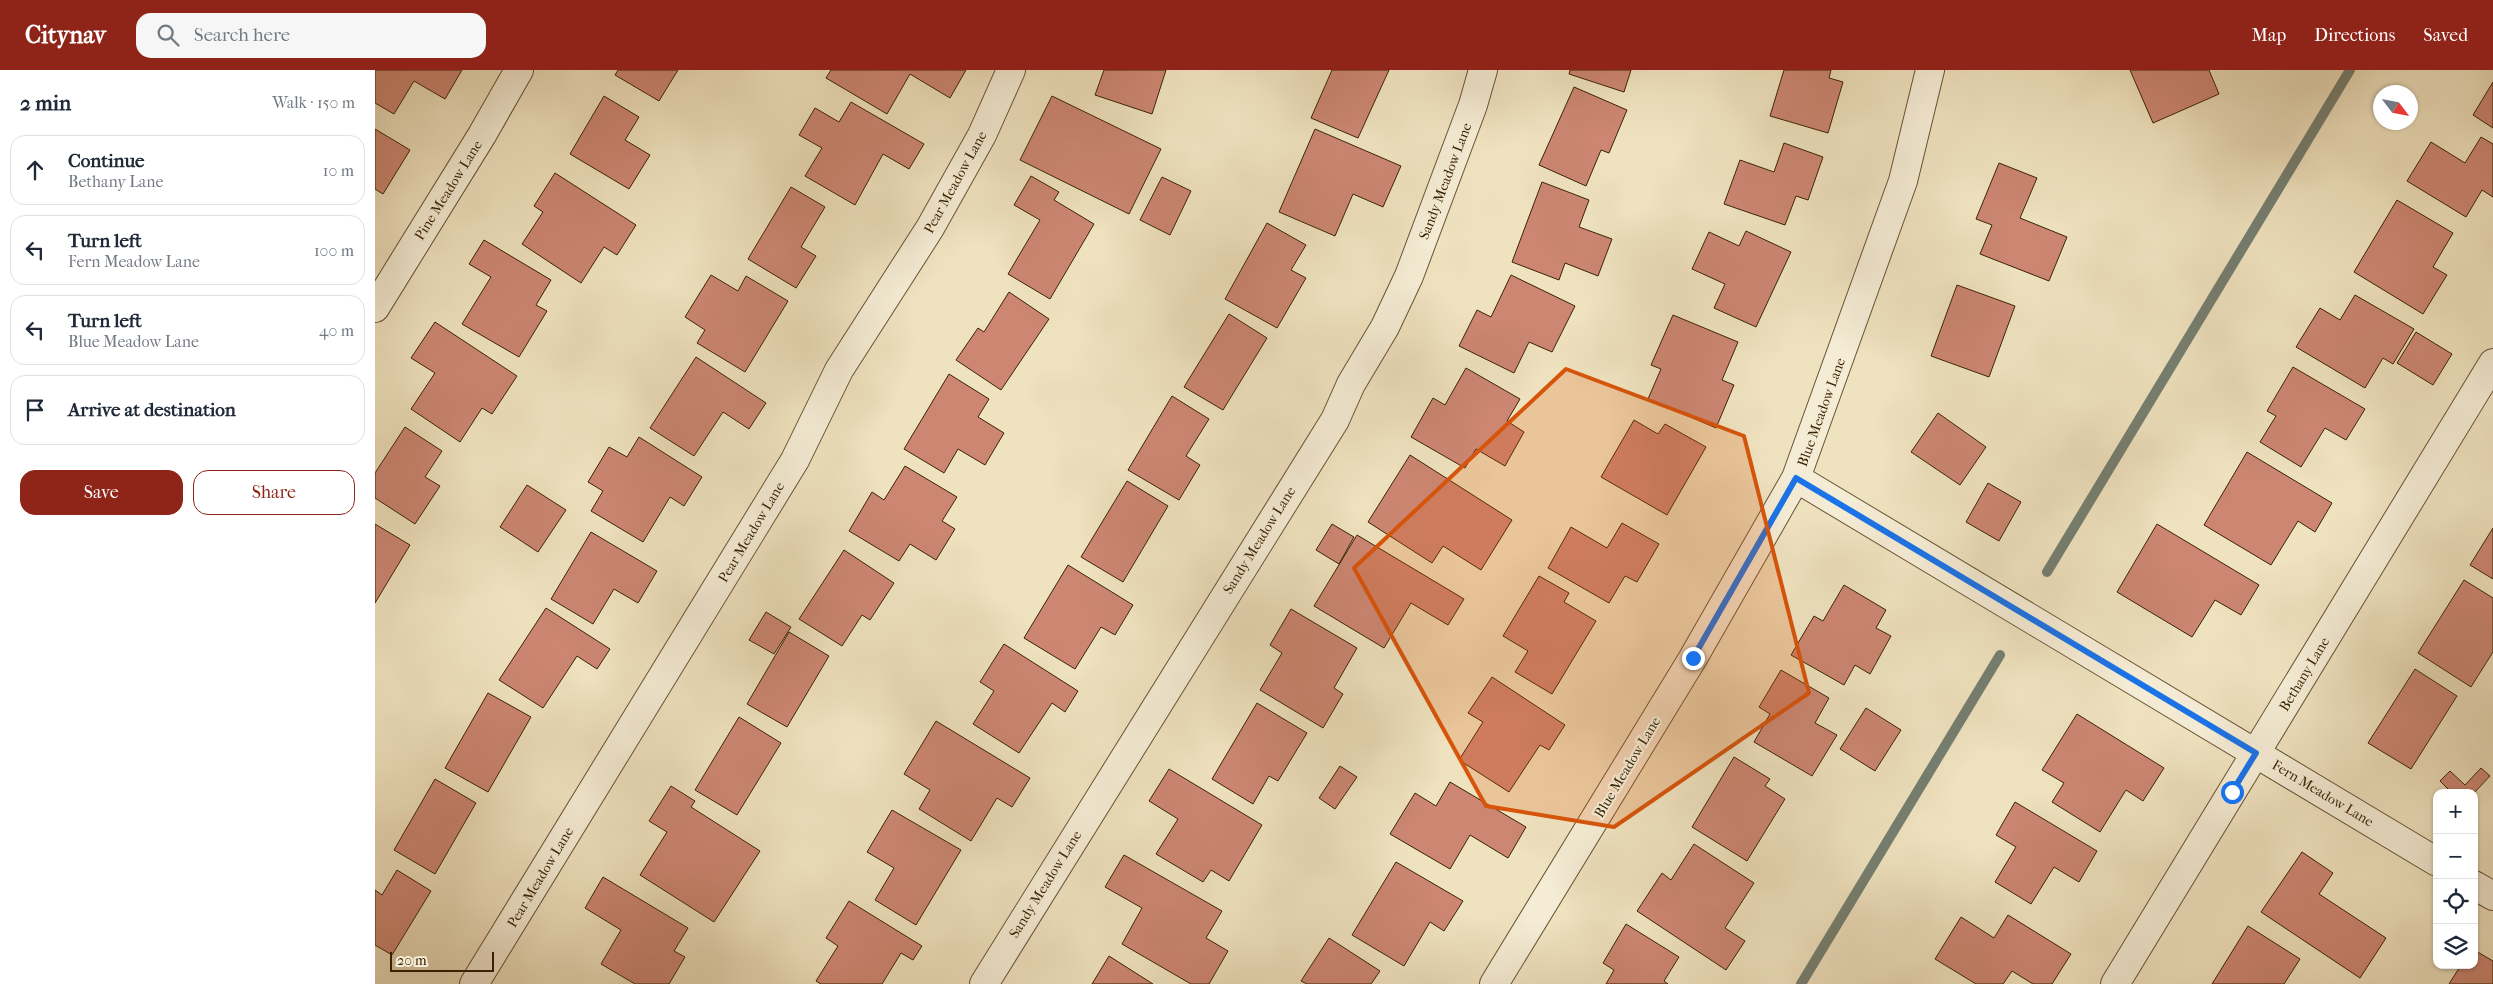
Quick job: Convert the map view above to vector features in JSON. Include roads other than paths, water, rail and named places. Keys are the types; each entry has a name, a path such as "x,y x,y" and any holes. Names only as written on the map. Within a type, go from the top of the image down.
{"street":[{"name":"Pine Meadow Lane","path":"375,308 477,143 519,70"},
{"name":"Pear Meadow Lane","path":"474,984 795,460 839,370 935,220 982,135 1011,70"},
{"name":"Sandy Meadow Lane","path":"984,984 1335,420 1351,384 1385,327 1409,276 1473,106 1483,70"},
{"name":"Blue Meadow Lane","path":"1494,984 1693,658 1796,478 1903,181 1930,70"},
{"name":"Bethany Lane","path":"2115,984 2493,363"},
{"name":"Fern Meadow Lane","path":"1796,478 2433,860"},
{"path":"2478,887 2493,896"}],"waterway":[{"path":"2047,572 2350,70"},
{"path":"1801,984 2000,655"}]}
